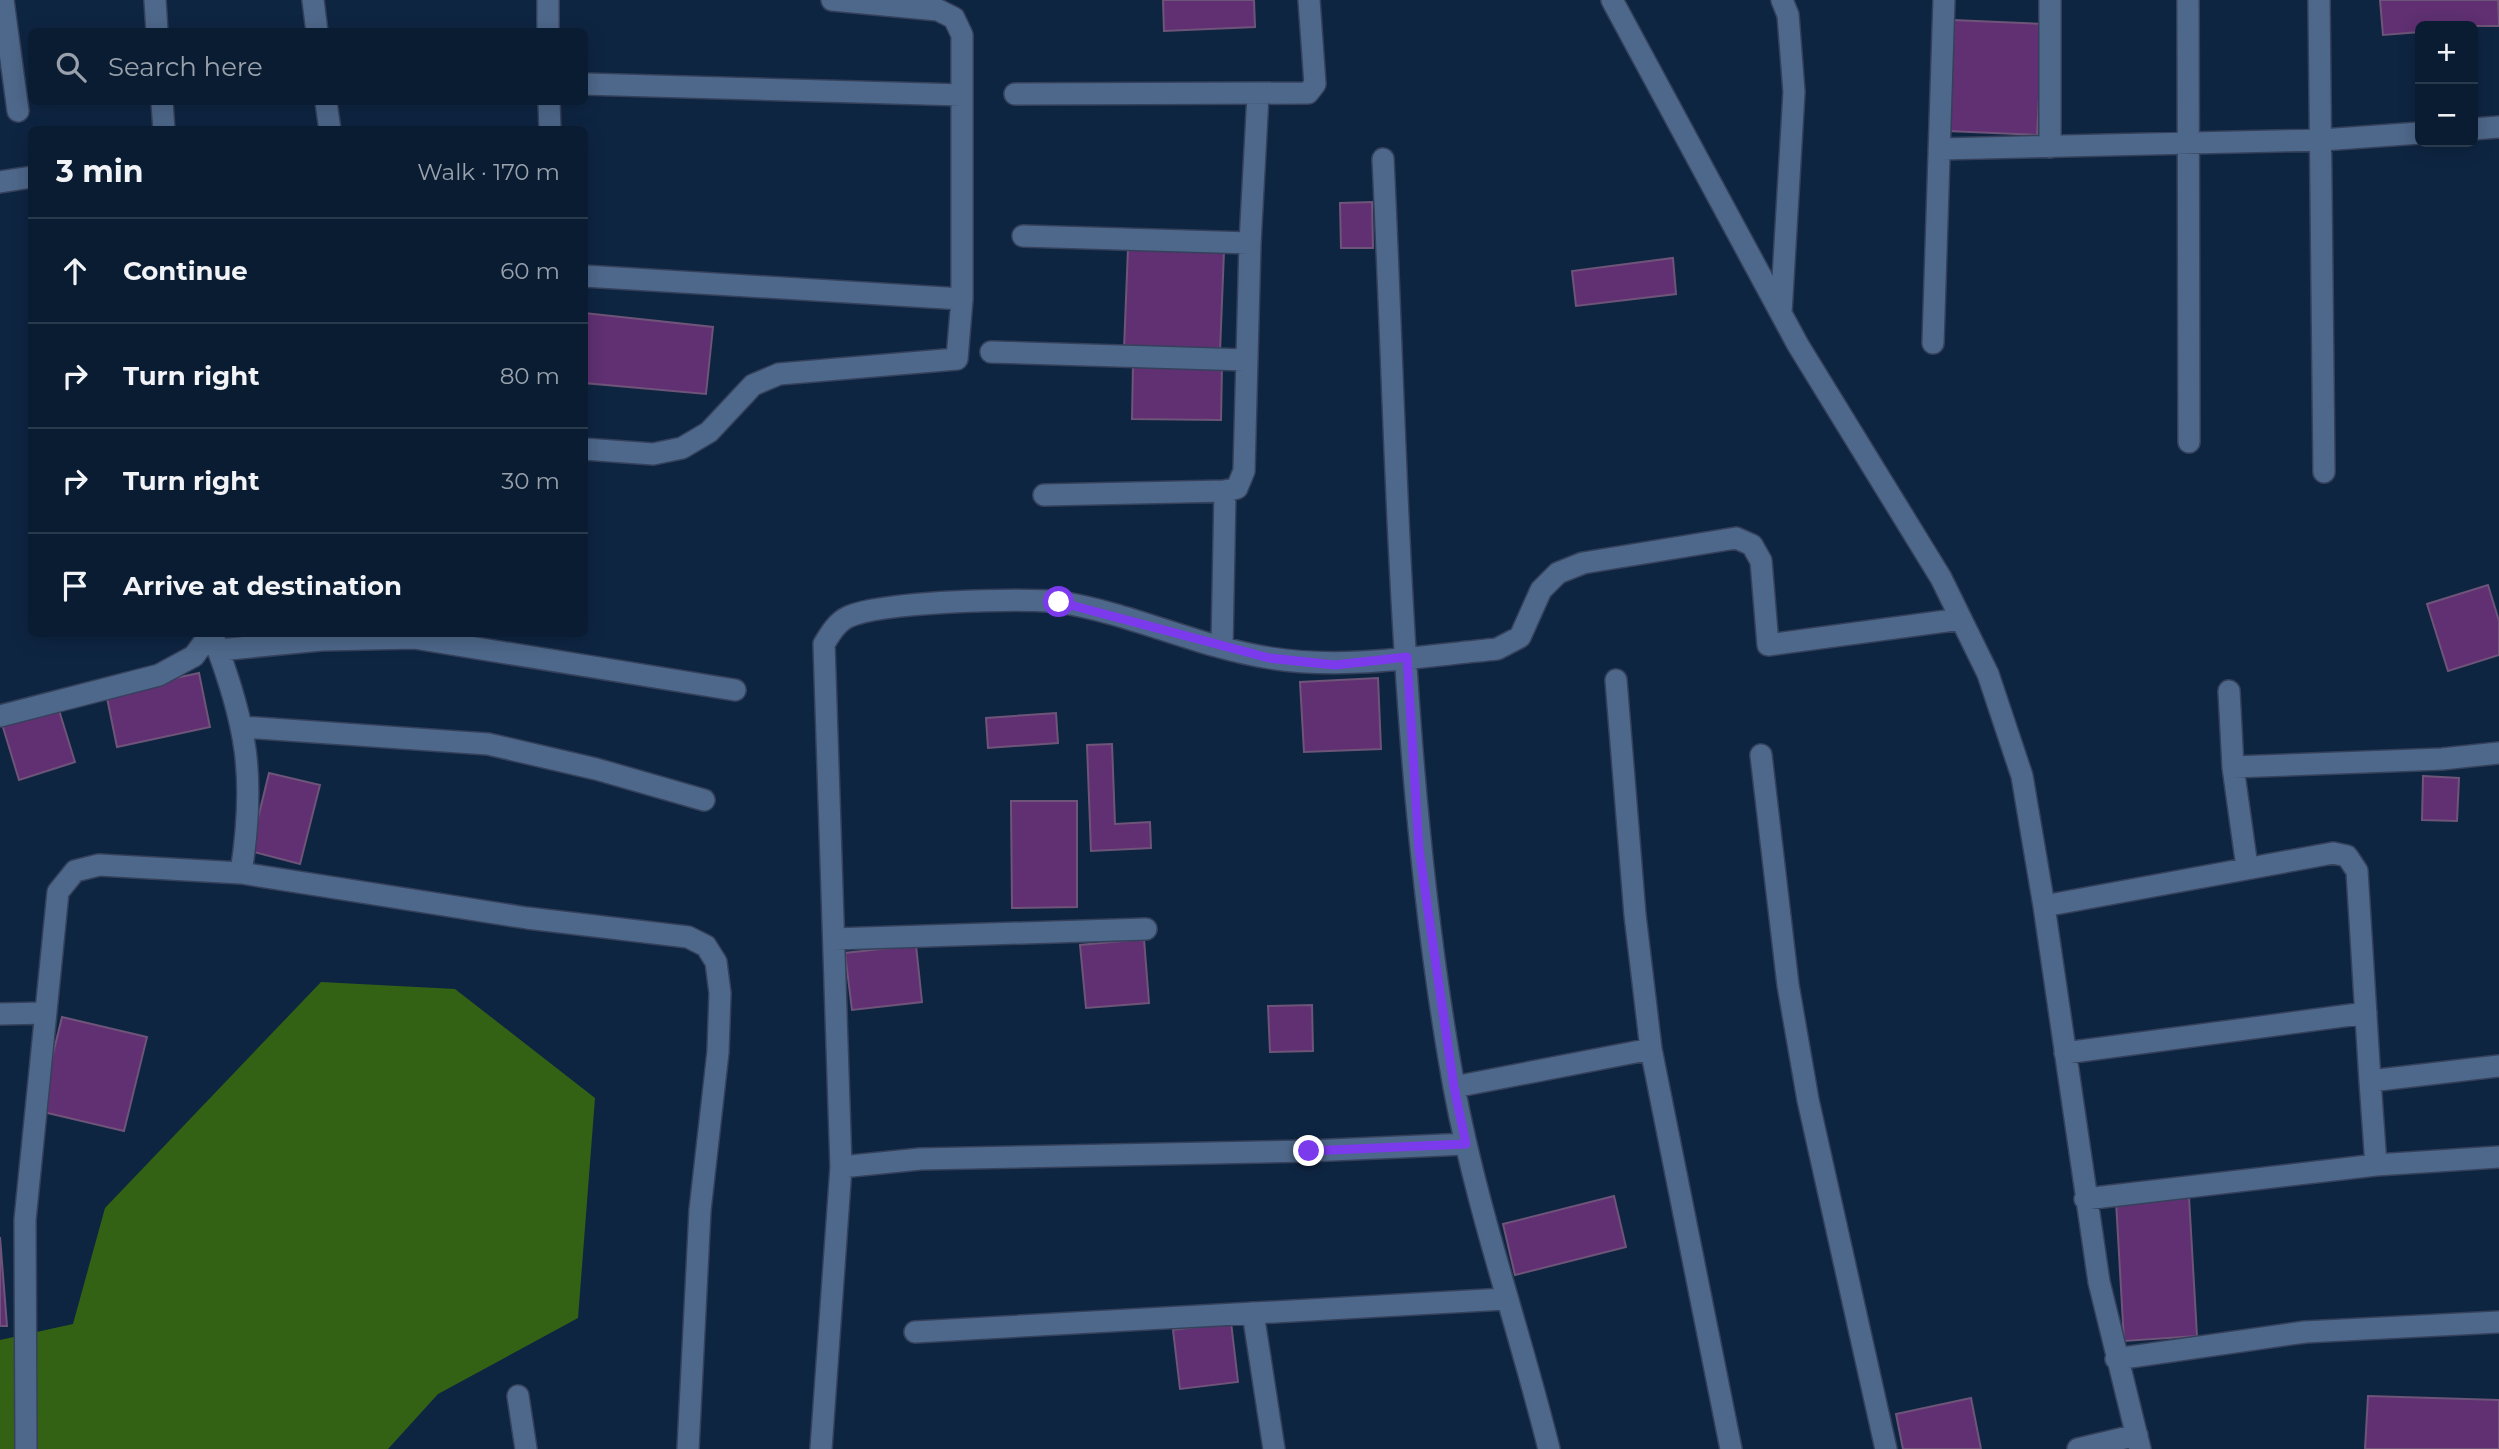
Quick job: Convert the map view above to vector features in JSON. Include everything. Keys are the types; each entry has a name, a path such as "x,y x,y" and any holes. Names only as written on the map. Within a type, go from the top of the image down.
{"street":[{"path":"3,0 18,111"},
{"path":"155,0 157,28"},
{"path":"313,0 316,28"},
{"path":"548,0 548,28"},
{"path":"588,449 653,454 682,448 709,432 752,385 779,374 957,359 962,299 962,35 954,18 938,10 832,0"},
{"path":"1015,94 1302,94 1312,90 1315,84 1309,0"},
{"path":"1612,0 1781,313 1941,578 1988,674 2022,776 2044,906 2085,1199 2116,1359 2138,1442 2078,1449"},
{"path":"1781,313 1794,92 1788,15 1782,0"},
{"path":"1933,343 1944,0"},
{"path":"2050,0 2050,146"},
{"path":"2188,0 2189,442"},
{"path":"2319,0 2324,472"},
{"path":"588,84 962,95"},
{"path":"1044,495 1225,491 1237,488 1244,471 1250,243 1258,94"},
{"path":"162,105 164,126"},
{"path":"326,105 329,126"},
{"path":"549,105 550,126"},
{"path":"2478,129 2499,127"},
{"path":"1940,149 2322,140 2415,133"},
{"path":"1383,159 1419,849 1454,1087 1466,1144 1505,1299 1549,1449"},
{"path":"0,182 28,178"},
{"path":"1023,236 1250,243"},
{"path":"588,276 962,299"},
{"path":"991,352 1246,360"},
{"path":"1222,647 1225,491"},
{"path":"821,1449 841,1167 824,644 831,631 845,617 868,610 984,601 1059,602 1269,658 1335,665 1497,649 1520,637 1541,590 1558,573 1583,563 1736,538 1752,545 1761,561 1768,645 1961,620"},
{"path":"0,716 159,674 194,656 214,639 414,638 736,690"},
{"path":"214,639 242,727 249,768 250,818 242,873"},
{"path":"1616,680 1635,915 1651,1049 1731,1449"},
{"path":"2229,691 2233,767 2247,867"},
{"path":"242,727 488,744 596,769 704,800"},
{"path":"2233,767 2442,759 2499,753"},
{"path":"1761,755 1792,1010 1808,1100 1885,1449"},
{"path":"2044,906 2247,867 2333,853 2347,856 2357,871 2376,1165"},
{"path":"26,1449 24,1220 58,892 75,871 99,865 242,873 527,918 688,937 706,946 716,962 720,993 718,1052 700,1210 688,1449"},
{"path":"834,939 1146,929"},
{"path":"0,1014 45,1013"},
{"path":"2065,1053 2366,1013"},
{"path":"1454,1087 1651,1049"},
{"path":"2370,1082 2499,1066"},
{"path":"841,1167 920,1159 1309,1151 1466,1144"},
{"path":"2085,1199 2376,1165 2499,1157"},
{"path":"915,1332 1505,1299"},
{"path":"1253,1313 1275,1449"},
{"path":"2116,1359 2305,1332 2499,1322"},
{"path":"518,1396 526,1449"}],"shaded area":[{"path":"321,982 455,989 595,1098 578,1318 438,1394 388,1449 0,1449 0,1340 73,1324 105,1208"}],"building":[{"path":"1163,0 1254,0 1255,27 1164,31"},
{"path":"2380,0 2498,0 2499,26 2478,26 2478,21 2415,21 2415,32 2383,35"},
{"path":"1953,20 2043,24 2037,135 1948,131"},
{"path":"1372,202 1373,248 1341,248 1340,203"},
{"path":"1128,248 1224,251 1220,352 1124,349"},
{"path":"1673,258 1676,294 1576,306 1572,271"},
{"path":"588,313 713,327 706,394 588,383"},
{"path":"1133,364 1222,365 1221,420 1132,419"},
{"path":"2488,585 2499,621 2499,655 2448,671 2427,604"},
{"path":"199,673 210,727 117,747 106,693"},
{"path":"1378,678 1381,749 1304,752 1300,682"},
{"path":"58,707 75,762 19,780 2,724"},
{"path":"1056,713 1058,743 988,748 986,718"},
{"path":"1112,744 1115,824 1150,822 1151,848 1091,851 1087,745"},
{"path":"269,773 320,785 300,864 250,851"},
{"path":"2423,776 2459,778 2457,821 2422,820"},
{"path":"1011,801 1077,801 1077,907 1012,908"},
{"path":"1144,939 1149,1003 1086,1008 1080,945"},
{"path":"916,945 922,1002 852,1010 845,953"},
{"path":"1312,1005 1313,1051 1270,1052 1268,1006"},
{"path":"62,1017 147,1037 124,1131 39,1111"},
{"path":"1614,1196 1626,1247 1515,1275 1503,1224"},
{"path":"2189,1197 2197,1336 2124,1341 2116,1201"},
{"path":"0,1237 7,1326 0,1326"},
{"path":"1231,1322 1238,1382 1180,1389 1173,1330"},
{"path":"2368,1396 2499,1400 2499,1449 2365,1449"},
{"path":"1971,1398 1981,1449 1903,1449 1896,1414"}],"route":[{"path":"1059,602 1269,658 1335,665 1407,657 1419,849 1454,1087 1466,1144 1309,1151"}]}
